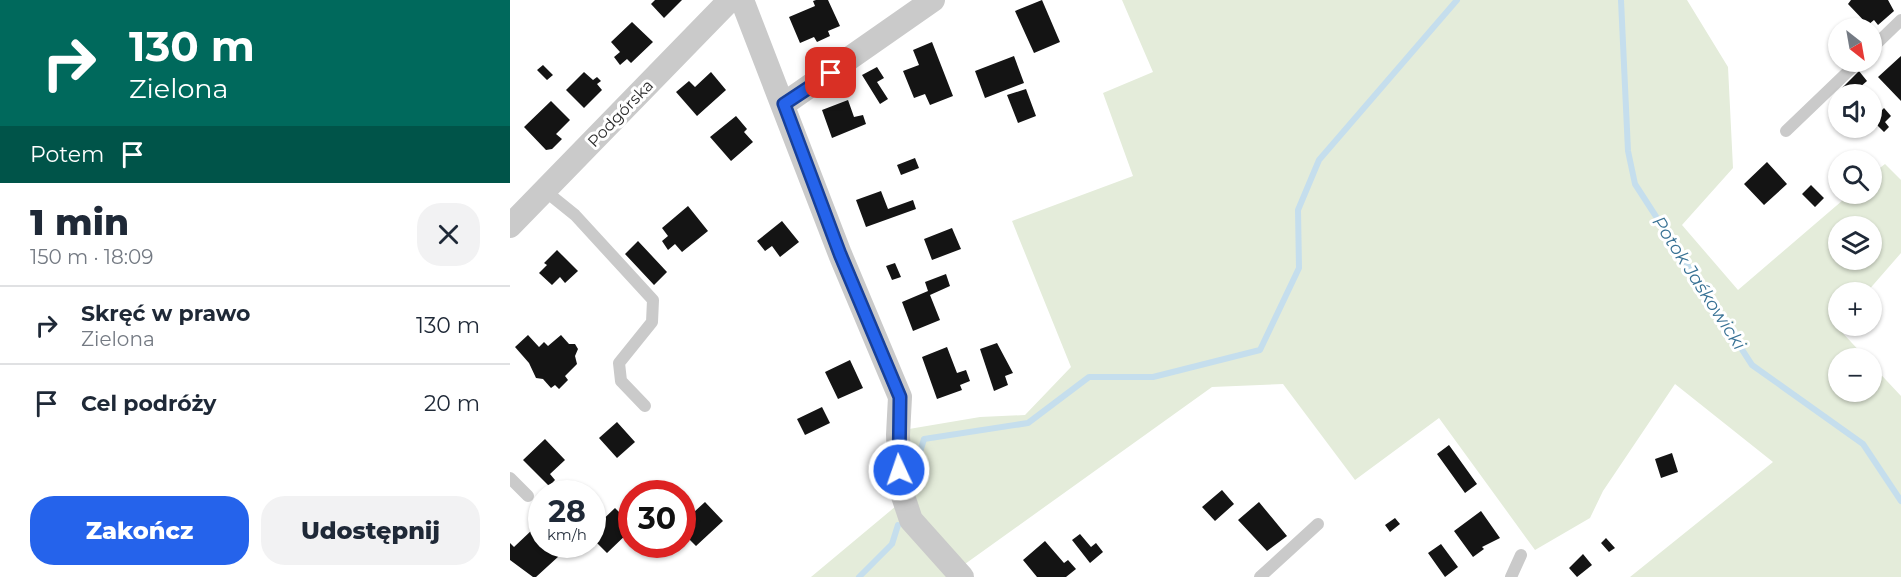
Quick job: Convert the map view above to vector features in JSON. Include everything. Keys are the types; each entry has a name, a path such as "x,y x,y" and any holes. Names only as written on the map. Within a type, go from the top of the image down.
{"street":[{"name":"Podgórska","path":"510,226 730,0"},
{"path":"742,0 840,254 900,397 897,435 900,487 911,520 962,577"},
{"path":"784,104 933,0"}],"lane":[{"path":"1882,38 1901,20"},
{"path":"1786,131 1848,72"},
{"path":"544,190 575,215 653,300 652,322 619,363 621,381 645,406"},
{"path":"510,478 528,496"},
{"path":"1260,577 1318,524"},
{"path":"1511,577 1521,555"}],"green space":[{"path":"1122,0 1687,0 1728,67 1733,168 1682,225 1738,290 1838,204 1882,204 1882,166 1885,164 1901,180 1901,253 1876,282 1828,282 1828,336 1845,336 1857,348 1828,348 1828,402 1882,402 1882,376 1901,396 1901,577 1630,577 1773,462 1675,384 1603,491 1590,518 1535,550 1439,418 1355,480 1283,384 1212,387 965,564 918,513 909,480 909,429 980,417 1025,415 1071,367 1012,221 1133,176 1103,93 1153,72"},
{"path":"896,506 958,577 811,577"}],"building":[{"path":"655,0 682,0 664,18 651,4"},
{"path":"828,0 840,26 828,31 830,36 817,42 814,37 800,43 789,17 815,6 813,1"},
{"path":"1042,0 1060,42 1034,53 1015,11"},
{"path":"1851,0 1888,0 1894,11 1882,22 1882,18 1861,18 1848,4"},
{"path":"632,22 653,42 631,63 627,59 620,65 614,57 620,52 611,42"},
{"path":"932,42 953,96 930,105 925,94 914,98 903,71 919,65 913,50"},
{"path":"1014,56 1024,83 985,98 975,71"},
{"path":"1901,56 1901,101 1878,77"},
{"path":"543,65 553,75 547,80 537,70"},
{"path":"877,67 884,78 877,82 888,99 880,104 862,75"},
{"path":"584,72 593,80 597,77 601,81 597,84 602,90 584,108 566,90"},
{"path":"711,72 726,90 697,116 676,92 689,81 695,87"},
{"path":"1858,72 1867,81 1864,84 1846,84"},
{"path":"1026,89 1036,116 1018,123 1007,95"},
{"path":"848,100 854,117 863,115 866,124 832,138 822,110"},
{"path":"551,101 570,120 556,134 562,139 552,149 546,150 524,127"},
{"path":"1884,108 1891,116 1885,122 1889,127 1884,132 1882,130 1882,110"},
{"path":"736,116 747,129 744,132 753,142 731,161 710,137"},
{"path":"915,158 919,168 901,175 897,165"},
{"path":"1767,162 1787,184 1764,205 1744,184"},
{"path":"1811,185 1824,198 1815,207 1802,194"},
{"path":"881,191 888,209 913,200 916,209 866,227 856,200"},
{"path":"688,206 708,231 682,252 675,244 668,250 662,241 668,236 662,228"},
{"path":"782,221 799,242 780,257 772,246 765,251 757,241"},
{"path":"952,228 961,249 932,260 924,239"},
{"path":"638,241 667,272 654,285 625,254"},
{"path":"557,250 578,271 565,283 560,277 552,285 539,273 547,265 544,263"},
{"path":"895,263 901,277 892,280 886,266"},
{"path":"946,274 950,286 930,295 940,320 913,331 902,302 928,291 925,282"},
{"path":"528,335 539,347 544,342 548,346 561,335 569,344 575,344 578,349 575,356 577,364 565,376 568,380 559,389 555,385 551,388 543,379 536,378 529,363 515,347"},
{"path":"997,343 1013,373 1005,376 1008,385 994,391 980,349"},
{"path":"947,347 957,373 966,370 970,381 960,385 962,390 937,399 922,357"},
{"path":"850,360 863,388 838,399 825,372"},
{"path":"822,407 830,423 805,435 797,419"},
{"path":"617,422 635,442 617,458 599,438"},
{"path":"545,439 565,460 550,474 555,480 543,480 523,460"},
{"path":"1449,445 1477,484 1465,493 1437,454"},
{"path":"1672,453 1678,472 1661,478 1655,459"},
{"path":"1222,490 1234,504 1215,521 1202,507"},
{"path":"705,502 723,521 696,546 696,510"},
{"path":"1259,502 1287,536 1267,551 1238,520"},
{"path":"615,508 618,511 618,542 607,553 606,552 606,517"},
{"path":"1481,511 1500,538 1482,547 1484,549 1473,557 1454,531"},
{"path":"1395,518 1400,524 1390,532 1385,525"},
{"path":"528,534 528,558 557,558 536,577 533,577 510,560 510,543 514,547"},
{"path":"1080,534 1091,547 1096,543 1103,552 1090,563 1072,540"},
{"path":"1606,538 1615,548 1609,552 1601,543"},
{"path":"1045,541 1064,563 1068,560 1076,569 1066,577 1037,577 1023,560"},
{"path":"1441,544 1458,567 1445,577 1428,553"},
{"path":"1583,554 1592,565 1577,577 1569,568"}],"waterway":[{"path":"912,478 924,439 1028,423 1089,377 1153,377 1260,350 1299,268 1298,210 1319,160 1457,0"},
{"name":"Potok Jaśkowicki","path":"1621,0 1628,151 1635,184 1752,365 1863,444 1901,501"},
{"path":"859,577 892,544 898,525"}],"route":[{"path":"831,73 784,104 840,254 900,397 897,435 899,470"}]}
